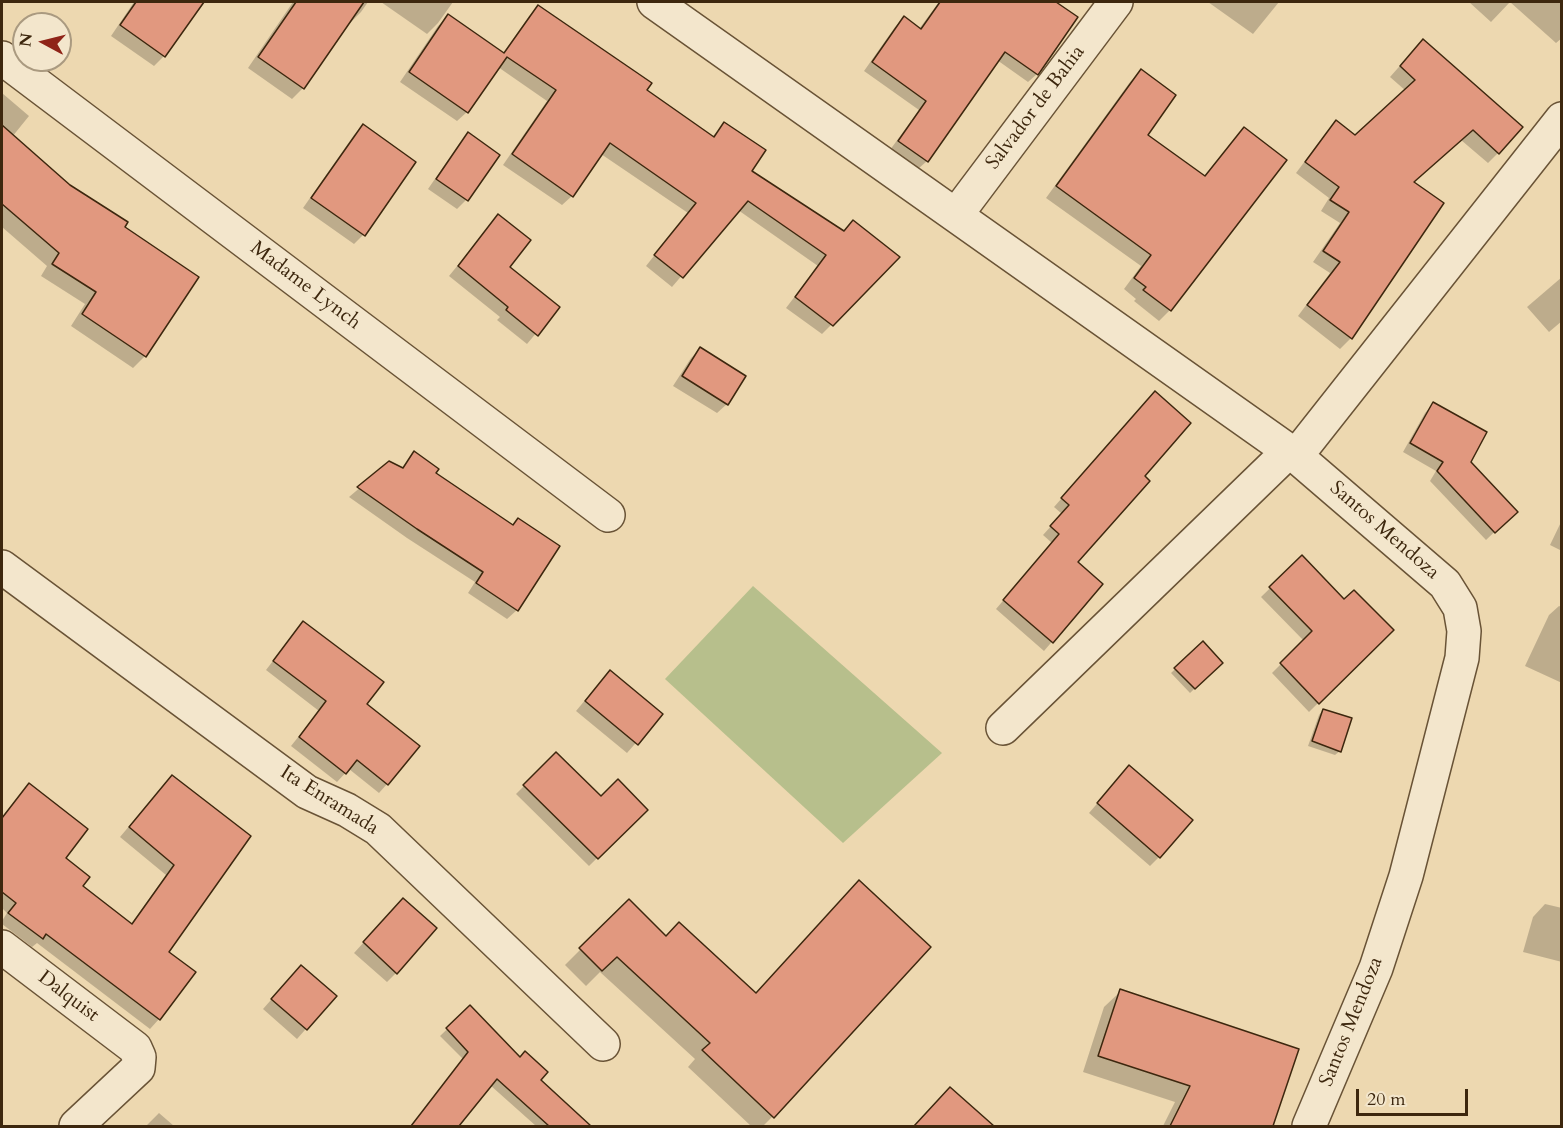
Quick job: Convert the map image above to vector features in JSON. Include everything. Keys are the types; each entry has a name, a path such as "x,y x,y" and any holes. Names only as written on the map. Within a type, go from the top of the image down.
{"street":[{"name":"Santos Mendoza","path":"654,2 1293,454 1445,584 1460,608 1464,631 1462,658 1406,876 1376,968 1309,1126"},
{"name":"Salvador de Bahia","path":"956,215 1116,2"},
{"name":"Madame Lynch","path":"2,58 608,515"},
{"path":"1003,728 1293,454 1562,119"},
{"name":"Ita Enramada","path":"2,567 307,792 347,810 378,829 603,1044"},
{"name":"Dalquist","path":"2,947 135,1048 139,1057 138,1068 76,1126"}],"green space":[{"path":"753,586 942,753 843,843 665,679"}],"building":[{"path":"136,2 204,2 165,57 120,25"},
{"path":"296,2 364,2 304,89 258,57"},
{"path":"940,2 1056,2 1078,17 1038,75 1005,52 928,162 898,141 926,101 872,62 904,16 921,29"},
{"path":"538,5 652,83 647,90 714,137 724,122 766,150 752,171 844,231 853,220 900,257 833,326 795,297 826,255 748,201 683,278 654,255 696,203 610,143 573,197 512,154 556,90 507,57 468,113 409,72 448,14 504,53"},
{"path":"1423,39 1523,127 1499,154 1473,130 1414,182 1444,203 1352,339 1307,305 1340,262 1323,251 1349,212 1330,200 1339,187 1305,162 1336,120 1355,135 1415,80 1400,66"},
{"path":"1141,69 1176,95 1148,135 1205,176 1244,127 1287,160 1171,311 1143,290 1146,287 1134,278 1151,255 1056,186"},
{"path":"363,124 416,162 365,236 311,198"},
{"path":"2,125 70,185 128,222 125,227 199,277 146,357 82,314 96,292 52,264 59,253 2,204"},
{"path":"468,132 500,155 468,201 436,179"},
{"path":"498,214 531,240 510,267 560,307 538,336 506,310 508,307 458,266"},
{"path":"700,347 746,376 728,405 682,376"},
{"path":"1155,391 1191,423 1145,476 1150,481 1078,562 1103,584 1053,643 1003,600 1059,534 1050,526 1069,505 1061,498"},
{"path":"1433,402 1487,432 1471,462 1518,512 1495,533 1437,471 1443,462 1410,443"},
{"path":"414,451 439,469 436,473 513,525 518,518 560,546 518,611 476,583 483,572 357,487 389,461 403,468"},
{"path":"1302,555 1344,599 1354,590 1394,630 1319,704 1280,663 1312,631 1269,587"},
{"path":"303,621 384,682 367,704 420,746 388,785 357,760 346,774 299,737 326,701 273,661"},
{"path":"1203,641 1223,663 1195,689 1174,668"},
{"path":"610,670 663,714 638,745 585,701"},
{"path":"1323,709 1352,718 1341,752 1312,741"},
{"path":"556,752 601,796 618,779 648,810 598,859 523,785"},
{"path":"1129,765 1193,820 1160,858 1097,803"},
{"path":"172,775 251,836 169,952 196,972 160,1020 46,934 43,939 8,913 16,903 2,892 2,818 29,783 88,829 66,858 90,877 83,886 132,924 174,865 129,827"},
{"path":"859,880 931,947 774,1118 702,1050 710,1043 617,957 602,971 579,948 629,899 666,936 679,922 756,993"},
{"path":"403,898 437,928 397,974 363,942"},
{"path":"301,965 337,996 307,1030 271,999"},
{"path":"1120,989 1299,1049 1273,1126 1170,1126 1190,1086 1098,1056"},
{"path":"470,1005 520,1057 525,1051 548,1072 541,1080 591,1126 549,1126 497,1079 459,1126 411,1126 468,1052 446,1028"},
{"path":"950,1087 994,1126 914,1126"}]}
